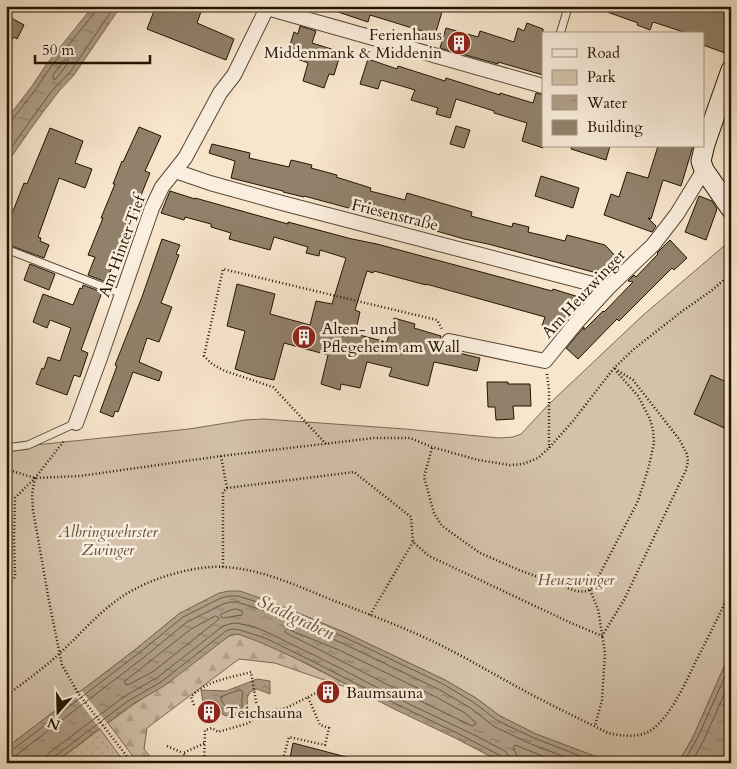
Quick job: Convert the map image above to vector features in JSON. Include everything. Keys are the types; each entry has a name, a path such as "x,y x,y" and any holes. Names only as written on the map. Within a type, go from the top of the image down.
{"street":[{"path":"268,7 542,86"},
{"name":"Am Hinter Tief","path":"76,423 152,208 162,187 185,158 220,93 234,75 268,7"},
{"path":"704,142 706,130 731,70"},
{"path":"703,148 702,166 731,209"},
{"name":"Am Heuzwinger","path":"449,341 545,361 608,288 653,245 677,214 704,170"},
{"name":"Friesenstraße","path":"175,171 282,203 608,288"}],"lane":[{"path":"561,32 567,11"},
{"path":"6,249 122,294"},
{"path":"6,448 28,445 76,423"}],"path":[{"path":"326,444 273,387 224,371 212,364 204,356 223,269 437,320 449,341"},
{"path":"6,470 35,478 80,476 221,456 374,438 410,438 432,447 478,460 510,465 523,464 538,458 549,448 573,421 614,368 656,332 731,274"},
{"path":"545,361 549,390 549,448"},
{"path":"432,447 424,477 434,513 442,526 480,553 576,591 590,590 638,501 654,444 654,429 638,396 614,368"},
{"path":"602,636 624,600 686,470 688,462 687,454 678,439 633,380 614,368"},
{"path":"6,585 14,579 15,575 15,498 35,478 60,447 76,423"},
{"path":"221,456 227,488"},
{"path":"223,567 223,492 227,488 354,472 411,517 413,542 370,615"},
{"path":"35,478 32,494 33,510 62,665 78,693 132,763"},
{"path":"413,542 429,556 602,636"},
{"path":"6,696 59,654 122,596 138,587 182,572 223,567 250,570 269,575 370,615 452,651 540,699 608,733 632,736 651,730 664,717 679,695 731,591"},
{"path":"590,590 598,609 604,653 602,700 595,726"},
{"path":"194,705 191,696 210,683 251,672 258,713"},
{"path":"204,763 206,730 212,728 218,732 249,723 258,713 286,708 316,693"},
{"path":"282,763 288,737 325,745 329,728 320,725 308,697"},
{"path":"183,753 205,744"},
{"path":"167,746 183,753 191,763"}],"green space":[{"name":"Heuzwinger","path":"731,240 731,651 693,737 678,763 613,763 536,734 500,716 476,698 445,680 346,633 269,601 180,613 6,748 6,448 189,429 245,420 264,419 499,438 513,437 521,434 549,404 641,317"},
{"path":"233,634 239,634 263,643 357,690 275,663 239,659 147,728 144,749 155,763 138,763 108,723"},
{"path":"100,729 125,763 55,763"}],"water":[{"path":"93,6 121,6 74,75 49,104 6,165 6,120 46,65"},
{"name":"Stadtgraben","path":"240,591 269,601 346,633 445,680 476,698 500,716 536,734 613,763 503,763 308,664 238,634 229,636 164,686 131,705 54,763 6,763 6,748 180,613 219,593"},
{"path":"731,651 731,743 721,763 678,763 693,737"},
{"path":"257,679 270,681 270,694 257,689 250,692 247,698 248,709 243,714 228,717 222,714 222,709 216,701 203,702 201,690 226,691"}],"pier":[{"path":"82,691 107,723 100,729 75,696"}],"building":[{"path":"156,6 203,6 197,23 234,39 226,60 147,29"},
{"path":"327,6 424,6 442,12 435,35 370,15 368,22 326,8"},
{"path":"597,6 731,6 731,36 725,53 704,45 704,32 684,32 653,22 650,30 637,25 638,23 596,8"},
{"path":"6,15 24,25 17,39 14,37 6,49"},
{"path":"527,23 543,29 542,75 440,48 446,28 478,37 480,31 514,42 518,28 524,31"},
{"path":"300,26 316,31 312,43 341,52 334,75 329,74 324,88 303,81 308,63 287,55 294,32 298,34"},
{"path":"368,59 397,69 398,66 445,81 446,78 533,103 536,93 542,95 542,148 522,141 527,123 494,113 494,111 456,99 450,118 436,114 438,108 411,100 415,90 381,80 378,89 360,84"},
{"path":"456,126 470,130 464,148 450,144"},
{"path":"139,127 161,136 145,171 150,173 106,282 88,275 95,257 88,255 103,218 101,218 122,161"},
{"path":"50,128 83,141 75,163 92,169 85,188 59,178 38,237 41,238 40,241 49,245 44,258 6,244 6,229 24,183 27,184"},
{"path":"212,144 250,153 249,158 289,167 291,160 312,165 311,168 337,175 336,177 371,188 370,191 405,200 407,193 472,212 471,216 512,227 513,223 529,227 528,232 565,241 567,235 605,245 622,263 608,276 231,178 235,161 209,153"},
{"path":"571,148 609,148 606,160"},
{"path":"657,148 692,148 681,186 663,180 651,219 648,218 656,226 652,232 604,215 611,194 619,197 627,172 648,178"},
{"path":"541,176 579,188 573,208 535,196"},
{"path":"170,191 288,224 288,222 377,244 552,291 553,289 582,298 583,303 554,336 551,333 549,335 542,326 545,317 426,284 374,271 373,273 367,271 355,310 360,312 355,334 387,342 394,318 415,324 414,328 441,336 438,348 480,358 477,371 434,362 428,386 389,376 392,368 367,362 360,388 341,384 340,390 321,384 328,355 284,343 274,380 256,376 235,369 245,331 227,326 237,284 275,294 270,314 310,325 316,301 332,304 346,258 320,250 319,256 306,253 308,247 274,237 270,250 229,239 231,233 211,227 211,224 185,217 184,220 161,213"},
{"path":"699,196 712,201 717,209 706,240 685,232"},
{"path":"162,239 180,245 176,254 179,255 161,303 172,307 159,342 147,338 139,362 162,372 159,381 133,372 118,412 115,411 113,417 100,412 117,366 115,365 142,297"},
{"path":"670,240 687,258 674,270 672,268 619,321 617,319 578,359 566,348 584,327 584,330 633,282 628,281 634,275 636,277"},
{"path":"30,264 55,274 49,290 24,280"},
{"path":"83,285 102,292 81,350 88,353 80,377 74,375 67,395 36,384 48,357 60,361 71,328 50,320 47,328 33,322 43,294 73,305"},
{"path":"711,375 731,384 731,431 694,414"},
{"path":"487,382 530,384 531,406 513,406 514,419 496,420 495,407 488,407"},
{"name":"Baumsauna","path":"336,684 338,699 320,701 318,686"},
{"name":"Teichsauna","path":"215,703 216,721 204,722 203,704"},
{"path":"293,743 354,759 353,763 289,763"}],"place":[{"name":"Ferienhaus Middenmank & Middenin","path":"459,43"},
{"name":"Alten- und Pflegeheim am Wall","path":"304,337"},
{"name":"Baumsauna","path":"328,692"},
{"name":"Teichsauna","path":"209,712"}],"park label":[{"name":"Albringwehrster Zwinger","path":"108,540"}]}
